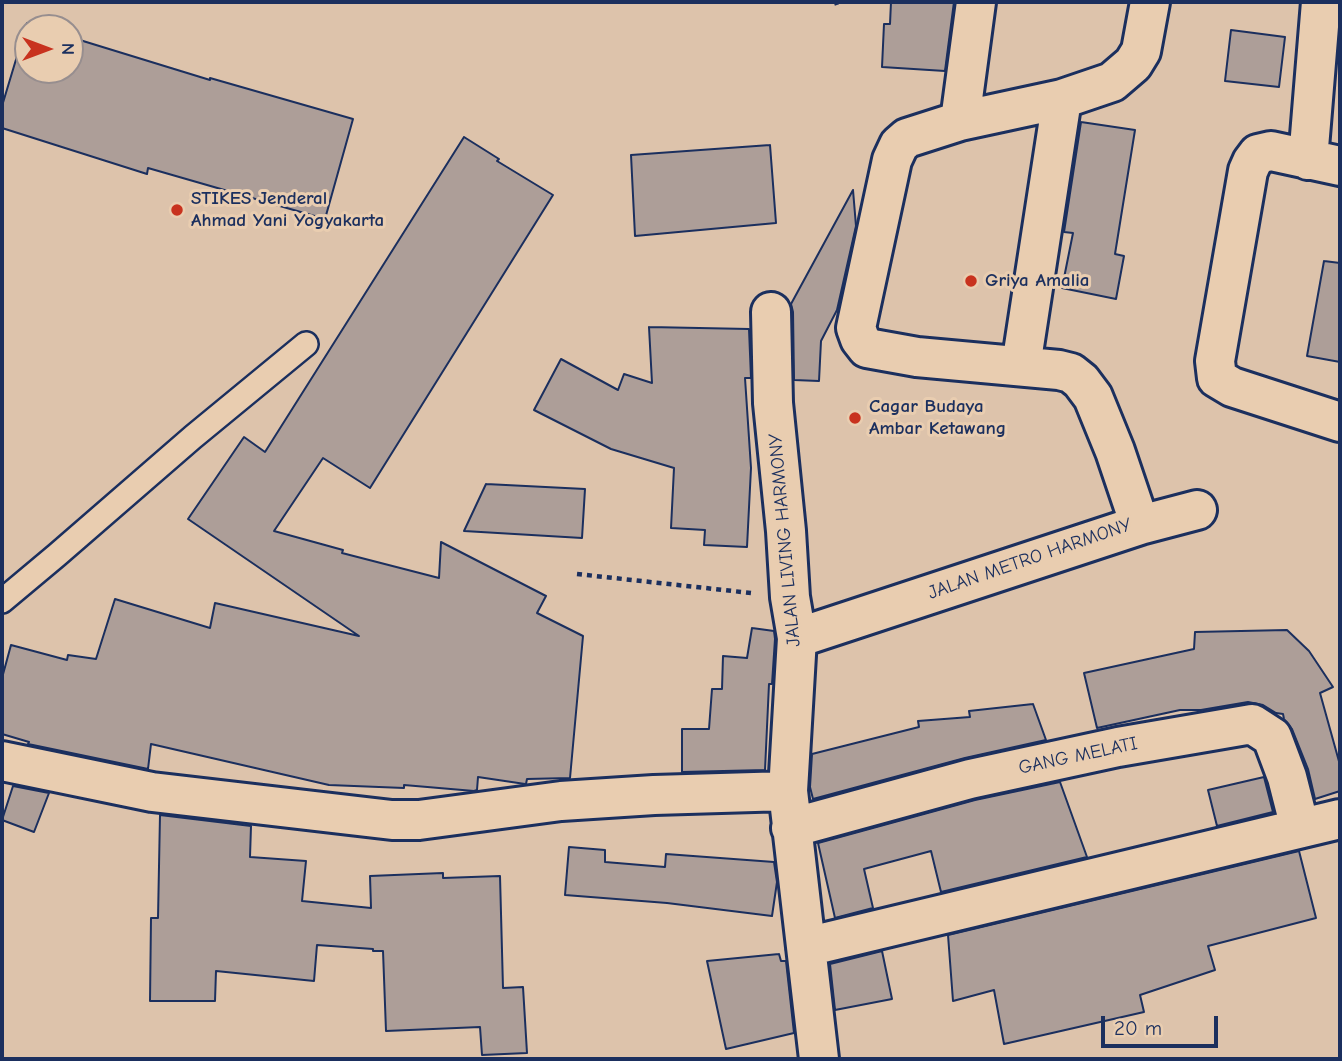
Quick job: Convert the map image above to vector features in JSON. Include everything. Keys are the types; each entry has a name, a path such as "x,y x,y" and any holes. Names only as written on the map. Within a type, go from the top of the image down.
{"street":[{"path":"960,121 976,2"},
{"name":"JALAN METRO HARMONY","path":"797,638 1140,525 1093,397 1071,373 917,357 867,348 856,328 892,160 899,145 907,138 960,121 1062,99 1112,82 1133,64 1141,51 1150,2"},
{"path":"1321,2 1324,163 1271,150 1258,154 1252,162 1248,171 1215,361 1217,378 1232,387 1340,422"},
{"path":"1021,366 1062,99"},
{"name":"JALAN LIVING HARMONY","path":"771,312 773,403 790,597 797,638 790,810 819,1059"},
{"path":"1140,525 1197,510"},
{"name":"GANG MELATI","path":"2,761 152,792 392,820 419,820 561,801 654,795 790,810 970,779 1118,747 1252,724 1272,737 1287,777 1300,828"},
{"path":"806,947 1340,819"}],"lane":[{"path":"2,601 193,436 306,344"}],"path":[{"path":"577,574 790,597"}],"building":[{"path":"891,2 954,2 945,71 882,67 884,24 890,24"},
{"path":"1231,30 1285,37 1279,87 1225,81"},
{"path":"84,41 210,80 353,119 325,219 148,168 147,174 2,128 2,106 14,66 14,84 84,84"},
{"path":"1081,122 1135,130 1115,254 1124,256 1116,299 1062,288 1073,233 1064,232"},
{"path":"464,137 553,195 370,488 323,458 274,531 343,550 342,553 439,578 441,542 546,596 537,613 583,636 570,778 527,779 525,784 478,777 477,790 474,791 404,785 404,788 329,785 151,744 148,769 28,744 29,742 2,734 2,678 11,645 67,660 68,655 96,659 115,599 210,628 215,603 359,636 188,519 244,437 265,452"},
{"path":"770,145 776,223 635,236 631,155"},
{"path":"853,190 856,226 837,310 821,341 819,381 794,380 791,304"},
{"path":"1324,261 1340,263 1340,362 1307,356"},
{"path":"649,327 749,329 751,378 745,378 751,468 747,547 704,545 705,530 671,528 674,468 611,449 534,410 561,359 618,390 624,374 652,383"},
{"path":"486,484 585,489 582,538 464,531"},
{"path":"752,628 774,631 775,639 772,684 769,684 765,770 682,772 682,729 709,729 712,689 722,689 723,656 747,658"},
{"path":"1287,630 1309,651 1333,687 1320,693 1340,765 1340,791 1315,799 1308,769 1292,729 1283,714 1263,705 1248,702 1201,710 1180,710 1097,728 1084,673 1194,649 1195,632"},
{"path":"1033,704 1046,740 965,758 813,799 810,787 812,754 919,727 918,721 970,717 969,711"},
{"path":"1264,777 1273,812 1217,826 1208,790"},
{"path":"1060,782 1087,857 941,892 931,851 864,869 873,908 835,918 818,843 975,800"},
{"path":"13,786 49,793 34,832 2,820"},
{"path":"160,815 251,826 250,857 306,861 302,901 371,908 370,876 443,873 443,878 500,876 503,988 523,987 527,1053 482,1055 480,1027 386,1031 383,951 373,949 317,945 314,981 216,971 215,1001 150,1001 151,918 158,918"},
{"path":"569,847 605,850 605,862 665,867 666,854 774,862 777,882 772,916 667,903 565,895"},
{"path":"1299,851 1316,918 1208,946 1215,970 1140,995 1144,1012 1004,1044 994,990 953,1001 948,935"},
{"path":"882,951 892,999 835,1010 830,964"},
{"path":"779,954 781,961 786,961 794,1033 726,1049 707,961"}],"place":[{"name":"STIKES Jenderal Ahmad Yani Yogyakarta","path":"177,210"},
{"name":"Griya Amalia","path":"971,281"},
{"name":"Cagar Budaya Ambar Ketawang","path":"855,418"}]}
